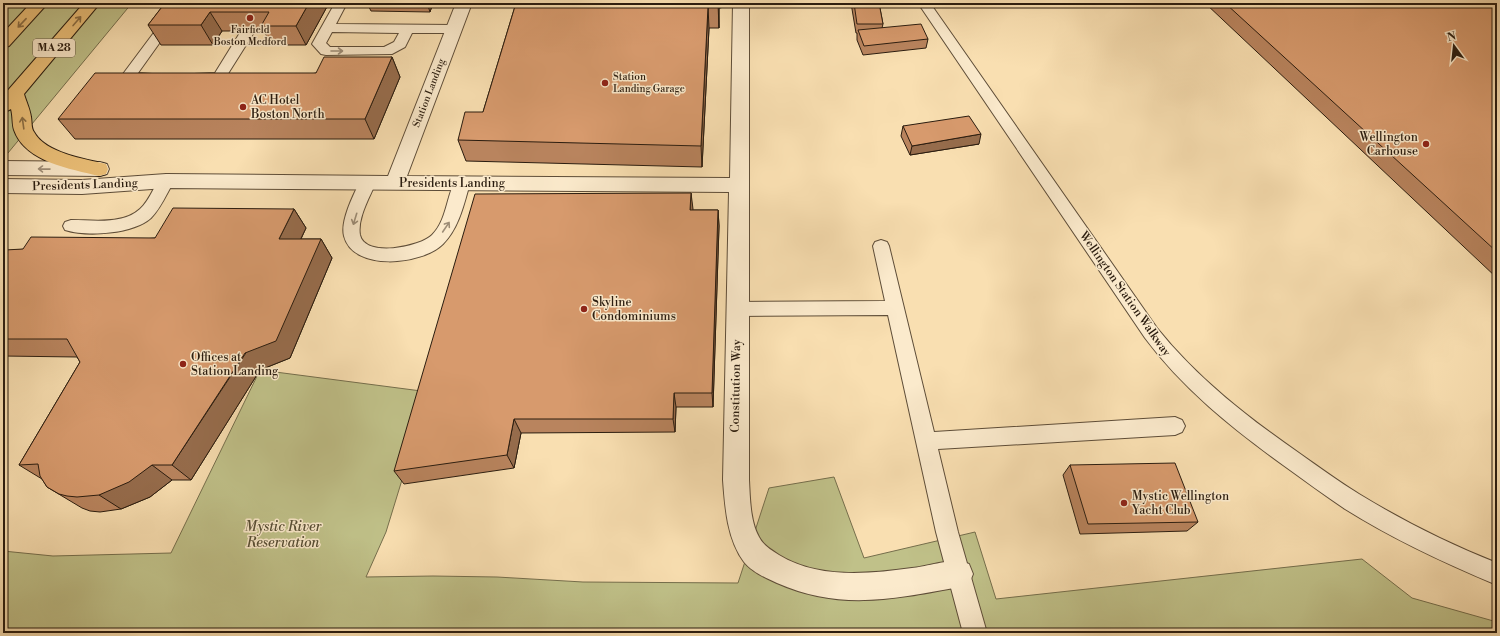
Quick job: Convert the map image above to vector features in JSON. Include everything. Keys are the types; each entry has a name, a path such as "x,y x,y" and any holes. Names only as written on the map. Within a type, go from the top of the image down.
{"highway":[{"path":"3,44 40,3"},
{"name":"MA 28","path":"3,107 92,3"},
{"path":"15,93 24,131 31,141 51,155 70,162 99,169"}],"street":[{"name":"Station Landing","path":"395,182 464,3"},
{"name":"Constitution Way","path":"741,3 736,480 737,498 746,538 754,553 766,563 803,580 827,585 855,587 886,585 959,574"},
{"name":"Presidents Landing","path":"3,168 99,169 136,174 166,181"},
{"name":"Presidents Landing","path":"3,186 90,186 166,181 739,185"}],"lane":[{"path":"158,77 128,77 182,3"},
{"path":"341,3 319,44 326,51 387,51 400,44 407,29"},
{"name":"Wellington Station Walkway","path":"924,3 1165,353 1234,417 1350,500 1404,531 1470,564 1497,574"},
{"path":"327,28 454,29"},
{"path":"188,77 219,77 246,34"},
{"path":"71,226 119,225 139,218 152,205 166,181"},
{"path":"368,182 352,225 352,236 356,244 364,250 387,255 401,255 431,245 440,236 450,222 462,183"},
{"path":"881,246 947,532 975,633"},
{"path":"737,308 896,308"},
{"path":"926,441 1175,426"}],"green space":[{"path":"3,3 132,3 3,159"},
{"name":"Mystic River Reservation","path":"260,370 429,392 386,532 366,577 497,577 583,582 738,583 769,488 834,477 864,558 975,532 996,599 1362,559 1412,598 1497,622 1497,633 3,633 3,551 53,556 171,553"}],"building":[{"path":"165,3 309,3 296,26 261,26 269,12 210,12 201,25 148,25"},
{"name":"Station Landing Garage","path":"516,3 718,3 718,7 708,7 701,146 458,140 465,112 483,112"},
{"path":"854,3 879,3 883,24 857,24"},
{"name":"Wellington Carhouse","path":"1225,3 1497,3 1497,252"},
{"path":"921,24 928,39 864,46 858,30"},
{"path":"324,57 392,57 365,119 58,119 95,73 316,73"},
{"path":"969,116 981,134 912,146 903,126"},
{"name":"Skyline Condominiums","path":"691,193 690,210 718,210 712,393 674,393 673,419 514,419 507,455 394,471 475,194"},
{"name":"Offices at Station Landing","path":"173,208 294,209 279,239 321,239 276,341 245,353 172,465 152,465 129,482 99,495 77,497 59,494 47,487 40,476 38,464 19,465 80,362 67,339 3,339 3,251 23,249 31,237 155,238"},
{"name":"Mystic Wellington Yacht Club","path":"1175,463 1198,522 1088,524 1070,465"}],"place":[{"name":"Fairfield Boston Medford","path":"250,18"},
{"name":"Station Landing Garage","path":"605,83"},
{"name":"AC Hotel Boston North","path":"243,107"},
{"name":"Wellington Carhouse","path":"1426,144"},
{"name":"Skyline Condominiums","path":"584,309"},
{"name":"Offices at Station Landing","path":"183,364"},
{"name":"Mystic Wellington Yacht Club","path":"1124,503"}]}
